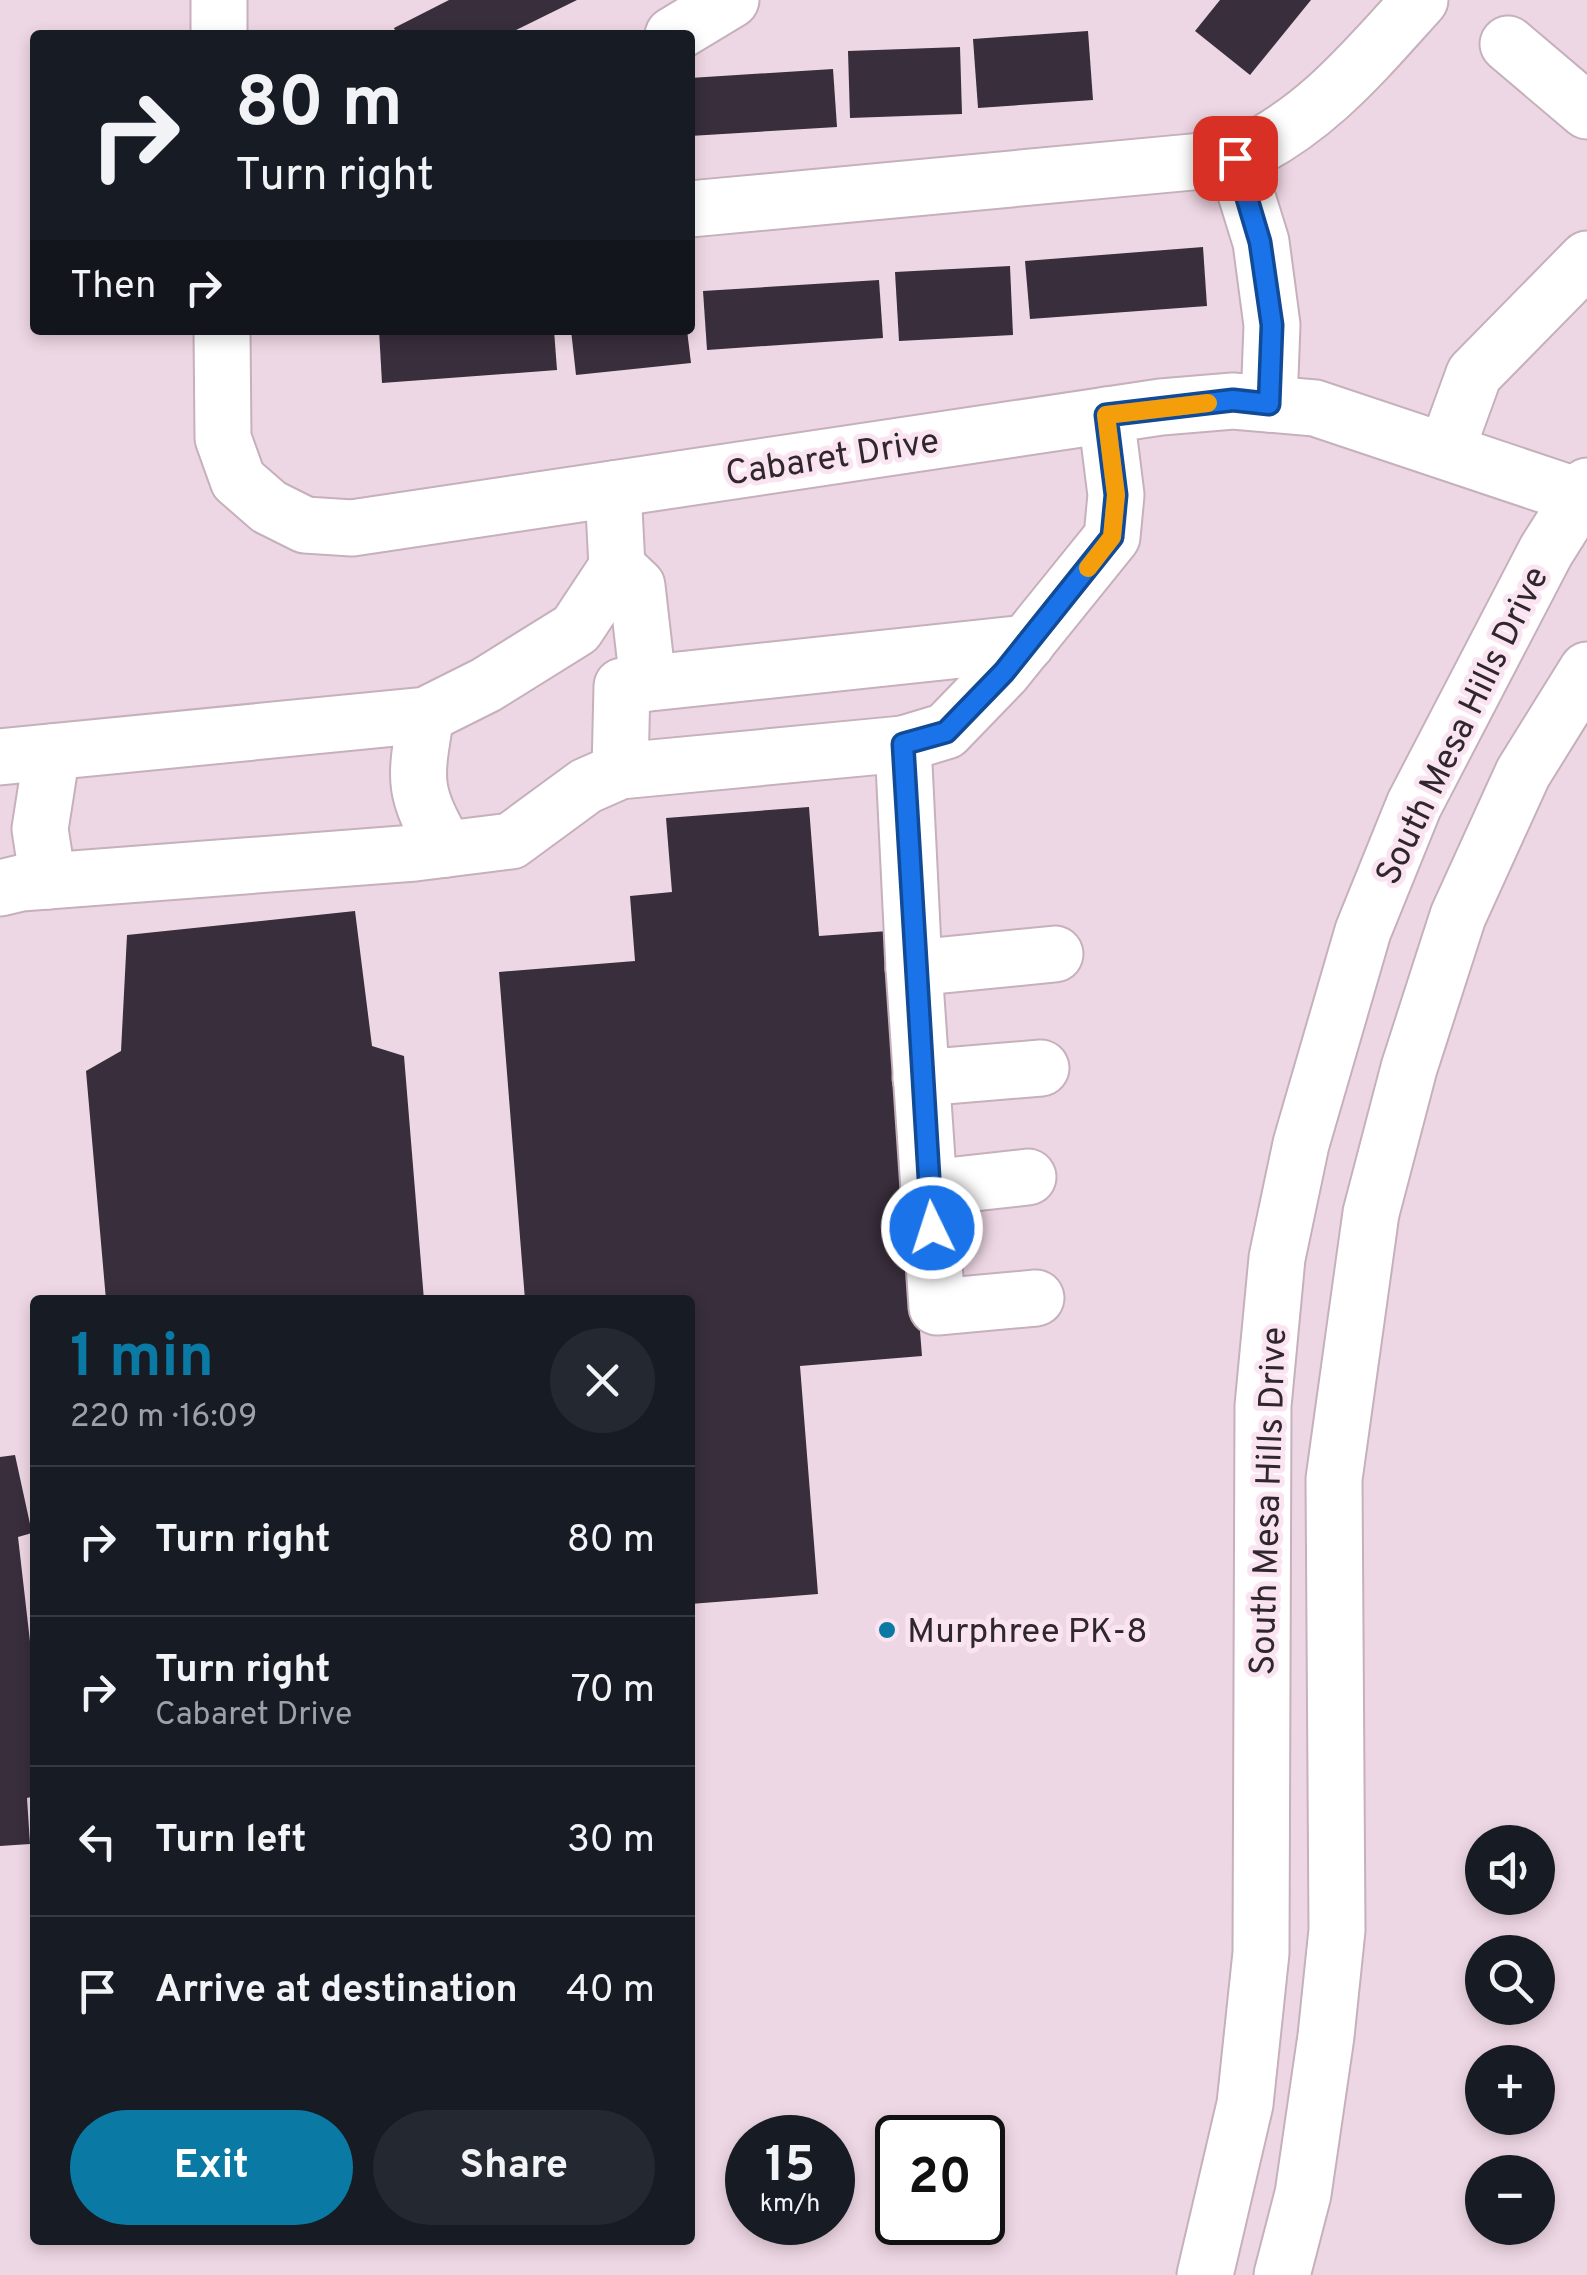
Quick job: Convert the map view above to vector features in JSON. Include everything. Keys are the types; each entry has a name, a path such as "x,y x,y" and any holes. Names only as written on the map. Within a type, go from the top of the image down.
{"street":[{"path":"218,0 219,30"},
{"path":"681,30 730,0"},
{"path":"695,208 1235,158 1292,128 1338,90 1420,0"},
{"path":"1508,44 1587,110"},
{"path":"1235,158 1260,242 1272,325 1269,404"},
{"path":"1446,451 1474,374 1587,258"},
{"name":"Cabaret Drive","path":"222,335 223,438 238,480 269,507 305,526 352,528 1106,415 1233,400 1315,408 1585,493"},
{"path":"612,489 617,567 576,628 486,686 426,716 26,754 40,829 24,884 511,841 586,786 620,771 903,744 946,732 1004,672 1112,537 1116,495 1106,415"},
{"name":"South Mesa Hills Drive","path":"1204,2275 1245,2104 1261,1953 1263,1406 1277,1258 1301,1144 1362,932 1414,805 1546,551 1585,493"},
{"path":"617,567 637,586 635,685 620,771"},
{"path":"560,640 635,685 1027,643"},
{"name":"South Mesa Hills Drive","path":"1282,2275 1302,2194 1326,2036 1337,1930 1334,1479 1372,1213 1409,1068 1458,916 1523,773 1587,670"},
{"path":"426,716 416,772 422,808 446,849"},
{"path":"903,744 937,1307 1036,1298"},
{"path":"914,968 1055,954"},
{"path":"921,1078 1041,1068"},
{"path":"929,1188 1028,1177"}],"building":[{"path":"449,0 577,0 516,30 394,28"},
{"path":"1220,0 1311,0 1250,75 1195,31"},
{"path":"1088,31 1093,100 978,108 973,39"},
{"path":"960,47 962,114 850,118 848,51"},
{"path":"833,69 837,127 695,136 695,78"},
{"path":"1203,247 1207,306 1030,319 1025,261"},
{"path":"1010,266 1013,335 899,341 895,272"},
{"path":"879,280 883,338 707,350 703,291"},
{"path":"379,335 554,335 557,370 382,383"},
{"path":"572,335 688,335 691,363 576,375"},
{"path":"809,807 819,936 888,931 922,1356 800,1366 818,1594 695,1604 695,1295 525,1295 499,972 635,961 630,896 672,892 666,818"},
{"path":"355,911 372,1046 404,1056 424,1295 106,1295 86,1071 121,1051 127,935"},
{"path":"15,1455 30,1524 30,1534 18,1537 30,1641 30,1844 0,1846 0,1457"}],"slow traffic":[{"path":"1088,568 1112,537 1116,495 1106,415 1208,403"}],"place":[{"name":"Murphree PK-8","path":"887,1630"}],"route":[{"path":"932,1228 903,744 946,732 1004,672 1112,537 1116,495 1106,415 1233,400 1269,404 1272,325 1260,242 1235,158"}]}
